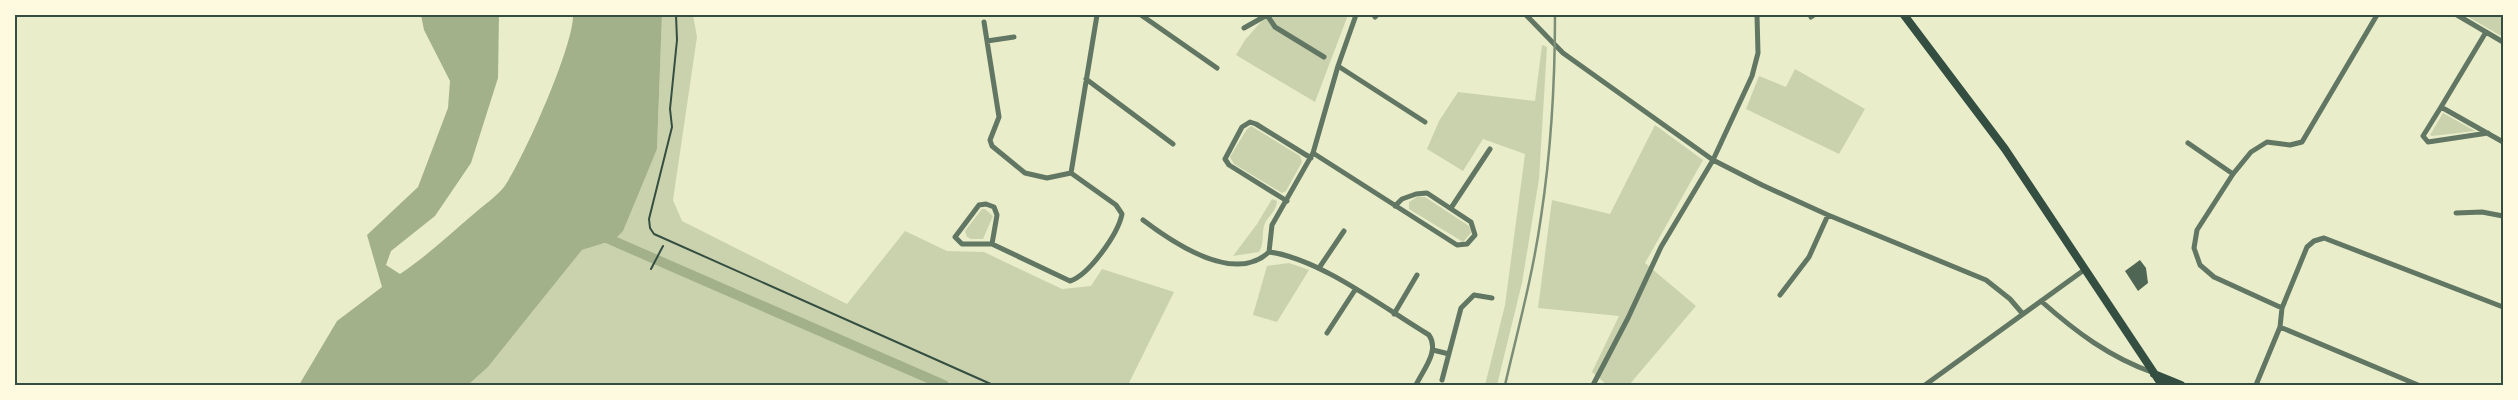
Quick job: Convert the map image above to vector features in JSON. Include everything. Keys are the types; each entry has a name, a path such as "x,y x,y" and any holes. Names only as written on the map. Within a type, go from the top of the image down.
{"main road":[{"path":"1904,15 2005,149 2162,385"},
{"path":"2154,374 2181,385"}],"street":[{"path":"1071,173 1097,15"},
{"path":"1141,15 1217,68"},
{"path":"1244,28 1267,15 1275,27 1324,57"},
{"path":"1143,220 1175,244 1219,262 1248,262 1263,258 1269,252 1272,225 1288,201 1312,155 1355,15"},
{"path":"1526,15 1563,53 1713,160 1828,215 1986,280 2010,299 2022,313"},
{"path":"1593,385 1628,318 1661,247 1713,160 1752,76 1758,53 1757,15"},
{"path":"2282,308 2214,277 2200,264 2194,248 2197,230 2233,174 2251,152 2267,142 2290,145 2302,142 2377,15"},
{"path":"2457,15 2503,42"},
{"path":"984,22 999,117 990,140 992,146 1025,173 1047,178 1071,173 1116,205 1122,214 1120,224 1090,267 1078,278 1070,281 992,244 962,244 955,237 979,205 986,204 994,207 997,215 992,244"},
{"path":"2486,32 2423,136 2428,142 2488,133"},
{"path":"987,41 1014,37"},
{"path":"1338,66 1425,122"},
{"path":"1086,79 1173,144"},
{"path":"2440,107 2503,142"},
{"path":"1288,201 1234,169 1225,158 1242,127 1250,122 1312,155 1457,245 1467,244 1475,235 1475,229 1471,222 1427,193 1416,194 1402,199 1395,206"},
{"path":"2188,143 2233,174"},
{"path":"1451,208 1490,149"},
{"path":"2456,213 2482,212 2503,216"},
{"path":"1780,295 1809,257 1828,215"},
{"path":"1319,268 1344,231"},
{"path":"2256,385 2280,327 2283,318 2282,308 2307,247 2314,241 2324,238 2503,307"},
{"path":"1269,252 1286,254 1319,268 1429,336 1433,341 1433,350 1416,385"},
{"path":"1928,384 2022,313 2084,270"},
{"path":"1394,314 1417,275"},
{"path":"1327,334 1355,290"},
{"path":"1442,380 1461,308 1474,295 1492,298"},
{"path":"2041,301 2080,335 2105,352 2130,365 2154,374"},
{"path":"2280,327 2418,385"},
{"path":"1433,350 1449,354"}],"path":[{"path":"676,15 677,40 670,109 672,127 649,220 650,228 654,234 993,385"},
{"path":"651,269 663,246"}],"shaded area":[{"path":"421,15 499,15 498,78 471,163 435,216 391,251 386,265 400,274 420,260 504,187 523,153 557,75 571,30 573,15 662,15 657,149 623,231 614,240 582,250 488,367 468,385 299,385 337,321 382,287 367,235 418,187 448,108 450,81 424,30"},
{"path":"662,15 693,15 697,37 673,200 682,221 847,304 905,231 947,251 984,252 1062,289 1091,286 1102,269 1174,292 1128,385 468,385 488,367 582,250 614,240 657,149"},
{"path":"1267,15 1348,15 1315,102 1236,55 1245,40"},
{"path":"2465,15 2503,15 2503,37"},
{"path":"1542,45 1547,47 1539,179 1522,283 1497,385 1485,385 1505,305 1525,154 1483,139 1463,171 1427,149 1439,121 1458,92 1535,101"},
{"path":"1795,69 1865,109 1839,154 1746,109 1759,76 1786,87"},
{"path":"2443,113 2475,131 2430,135"},
{"path":"1655,125 1703,160 1645,263 1696,306 1629,385 1607,385 1592,372 1619,316 1538,308 1552,200 1610,214"},
{"path":"1251,126 1300,156 1302,162 1286,191 1282,193 1234,164 1230,157 1247,129"},
{"path":"1417,197 1425,197 1469,226 1471,233 1463,242 1409,209 1409,202"},
{"path":"1272,199 1277,201 1274,211 1265,223 1262,245 1259,252 1233,256 1257,224"},
{"path":"982,209 985,209 993,216 983,239 971,239 967,237 965,231"},
{"path":"1289,263 1309,270 1277,322 1253,315 1267,266"}],"building":[{"path":"2140,260 2146,268 2148,283 2138,291 2125,271"}],"waterway":[{"path":"602,236 944,385"}],"railway":[{"path":"1505,385 1538,238 1552,116 1555,15"}]}
